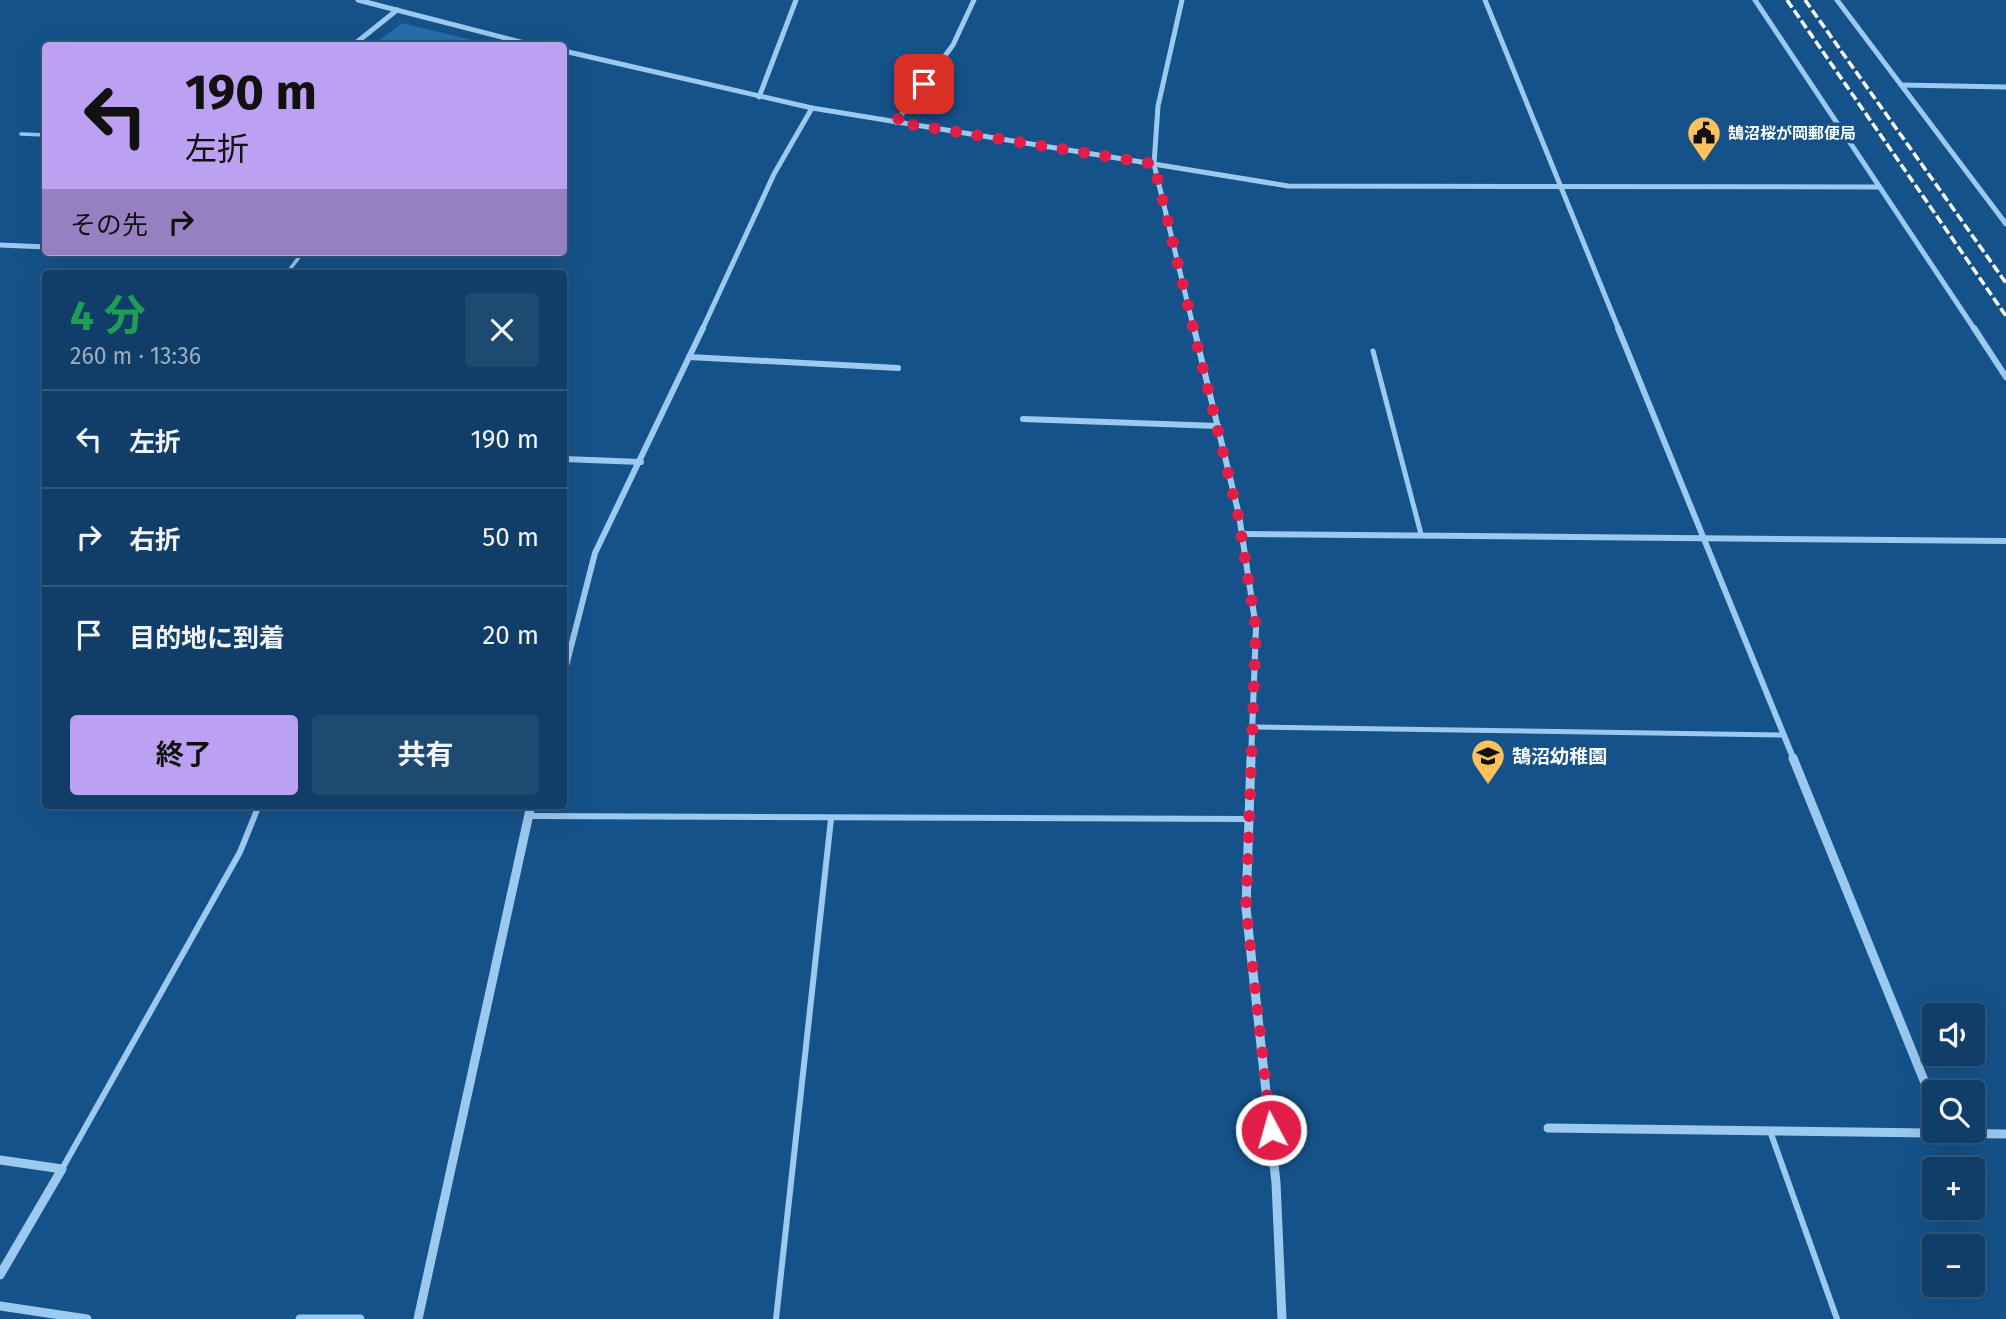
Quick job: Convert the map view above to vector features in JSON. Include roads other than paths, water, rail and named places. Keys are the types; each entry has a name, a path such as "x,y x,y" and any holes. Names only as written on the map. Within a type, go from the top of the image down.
{"street":[{"path":"358,0 521,42"},
{"path":"759,97 796,0"},
{"path":"896,122 953,45 974,0"},
{"path":"1182,0 1158,106 1154,164 1242,534 1256,628 1246,908 1276,1183 1282,1319"},
{"path":"1485,0 1924,1080"},
{"path":"1755,0 2006,377"},
{"path":"1837,0 2006,224"},
{"path":"357,42 397,10"},
{"path":"567,52 812,108 1288,187 1878,187"},
{"path":"1901,85 2006,87"},
{"path":"567,663 596,554 774,174 812,108"},
{"path":"0,245 42,247"},
{"path":"689,357 898,368"},
{"path":"1023,419 1218,426"},
{"path":"567,459 641,462"},
{"path":"1242,534 2006,541"},
{"path":"418,1319 530,809"},
{"path":"1548,1128 1922,1132"},
{"path":"1985,1133 2006,1134"},
{"path":"0,1160 62,1169 0,1275"},
{"path":"0,1306 87,1319"},
{"path":"300,1319 360,1319"}],"lane":[{"path":"21,134 42,135"},
{"path":"289,270 300,256"},
{"path":"1373,351 1421,534"},
{"path":"1254,727 1784,736"},
{"path":"62,1169 240,852 257,809"},
{"path":"529,816 1248,819"},
{"path":"776,1319 831,819"},
{"path":"1770,1130 1837,1319"}],"railway":[{"path":"1787,0 2006,316"},
{"path":"1805,0 2006,283"}],"place":[{"name":"鵠沼桜が岡郵便局","path":"1704,163"},
{"name":"鵠沼幼稚園","path":"1488,786"}]}
